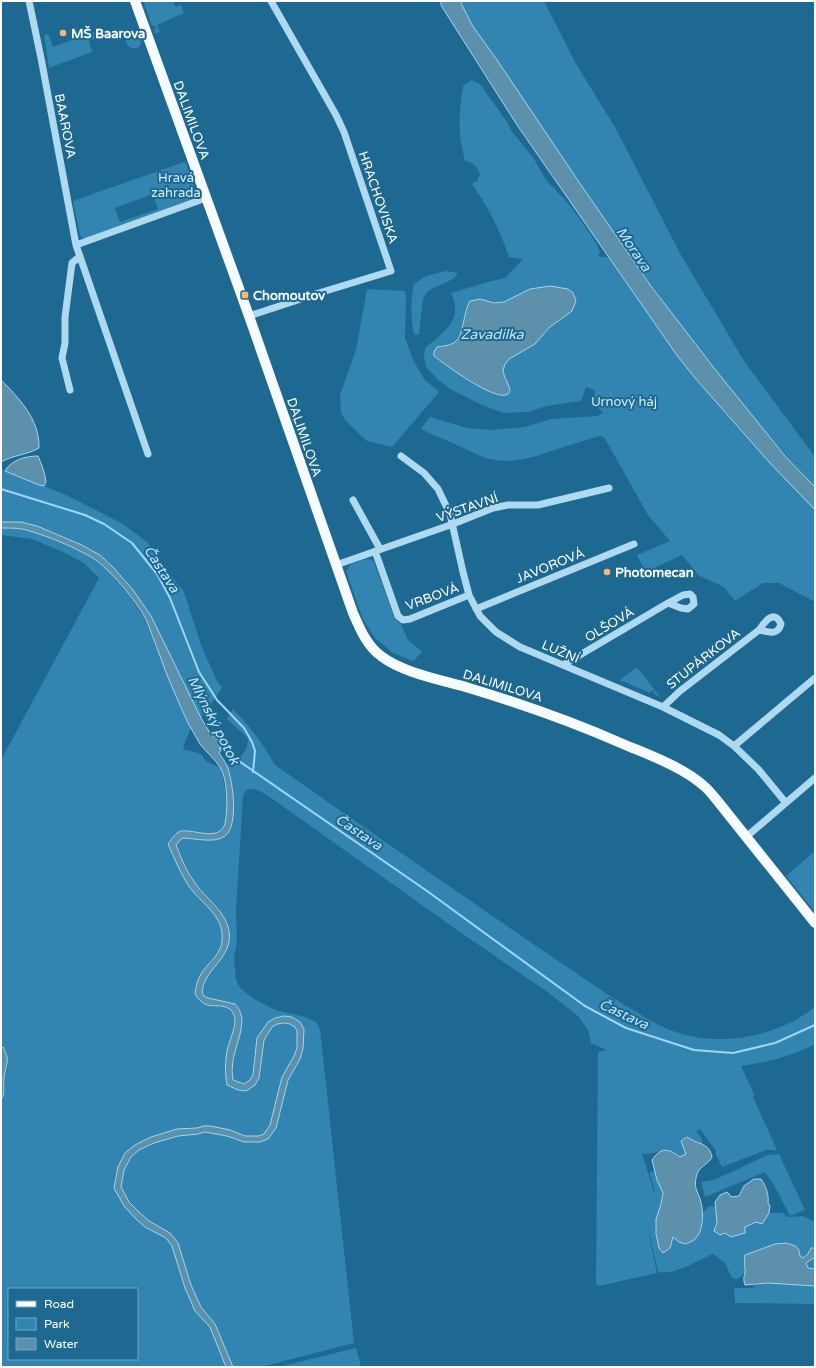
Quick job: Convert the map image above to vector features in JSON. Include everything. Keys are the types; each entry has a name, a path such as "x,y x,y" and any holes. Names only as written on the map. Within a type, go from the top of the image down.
{"main road":[{"name":"DALIMILOVA","path":"135,1 249,316 353,613 363,634 377,653 404,669 530,707 600,734 671,766 698,781 717,800 815,923"}],"street":[{"name":"BAAROVA","path":"29,1 76,245 148,454"},
{"name":"HRACHOVISKA","path":"249,316 391,271 344,132 336,115 271,1"},
{"path":"76,245 206,198"},
{"path":"70,390 62,358 65,343 65,317 72,263 80,256"},
{"name":"LUŽNÍ","path":"401,456 424,473 438,489 453,524 469,595 480,616 496,632 520,647 663,707 701,725 734,746 758,769 786,803"},
{"name":"VÝSTAVNÍ","path":"336,564 453,524 494,508 508,505 538,505 609,488"},
{"path":"353,500 378,550"},
{"name":"JAVOROVÁ","path":"476,609 634,544"},
{"name":"VRBOVÁ","path":"378,550 398,616 403,620 410,619 469,595"},
{"name":"OLŠOVÁ","path":"563,665 668,603"},
{"name":"STUPÁRKOVA","path":"663,707 680,690 759,630"},
{"path":"734,746 815,678"},
{"path":"746,837 815,778"}],"green space":[{"path":"143,1 173,1 176,7 181,5 184,13 157,25 160,32 155,34 154,29 156,28 154,25 152,26"},
{"path":"460,1 544,1 575,62 616,129 681,255 744,361 815,457 815,487 752,416 636,264 472,25"},
{"path":"99,30 101,36 89,41 92,52 49,68 44,35 48,34 53,47"},
{"path":"134,30 138,33 141,43 139,47 131,48 128,46 125,38 128,32"},
{"name":"Urnový háj","path":"471,80 480,84 511,130 534,159 546,180 567,202 593,238 600,251 598,256 609,258 676,354 695,378 769,462 815,510 815,602 779,583 763,583 735,601 724,587 698,575 682,555 645,572 637,555 670,541 648,515 604,437 600,436 528,458 502,461 483,457 421,429 430,417 467,428 491,430 524,427 551,419 598,416 603,413 593,402 595,390 586,387 581,401 546,406 528,412 504,413 482,405 452,390 438,380 426,367 424,356 425,348 445,331 453,318 455,311 451,293 505,278 523,259 509,257 502,237 493,219 472,184 477,181 480,174 474,165 465,161 461,145 460,107 463,86","holes":["531,290 557,322 535,344 516,354 506,362 504,374 507,382 497,395 445,365 448,345 454,343 461,333 466,308 480,299 498,303"]},
{"name":"Hravá zahrada","path":"184,162 186,163 198,197 86,238 82,238 80,235 73,201","holes":["153,194 158,209 120,222 115,208"]},
{"path":"446,271 458,273 453,279 428,291 423,298 419,334 414,335 411,310 414,284 426,276"},
{"path":"367,289 404,291 406,296 405,338 413,360 424,379 439,392 392,447 367,441 346,421 341,413 340,395 356,350"},
{"path":"1,469 68,496 123,524 148,543 155,555 184,592 201,645 216,679 222,688 201,718 141,604 120,573 111,564 96,552 52,532 25,524 1,522"},
{"path":"1,528 21,529 35,532 79,551 96,561 109,572 128,594 145,619 177,699 191,728 183,747 185,750 202,755 206,761 221,768 227,810 224,826 221,831 217,833 188,833 168,844 197,896 213,912 222,929 223,939 221,947 195,987 213,1006 223,1006 232,1010 234,1014 234,1028 226,1066 227,1085 255,1085 264,1040 272,1027 277,1024 290,1024 295,1027 297,1031 297,1048 282,1077 270,1125 264,1134 259,1136 245,1136 204,1126 197,1128 177,1129 151,1137 135,1145 115,1179 124,1206 145,1227 166,1238 172,1246 185,1288 195,1311 210,1327 226,1367 1,1367 1,1100 5,1092 4,1079 8,1067 7,1053 1,1043 1,760 99,578 84,563 61,551 32,539 1,535"},
{"path":"366,559 374,562 395,619 401,624 408,640 422,652 413,661 393,653 374,637 362,617 346,571 351,564"},
{"path":"637,667 660,697 654,694 653,690 650,693 620,680"},
{"path":"233,709 266,749 275,765 594,985 656,1024 669,1030 690,1036 722,1039 739,1038 756,1035 787,1024 815,1007 815,1044 779,1058 741,1066 777,1150 766,1150 722,1167 716,1155 716,1151 700,1129 696,1131 701,1137 703,1144 694,1142 687,1154 680,1157 668,1151 647,1154 642,1153 654,1192 650,1172 655,1171 663,1193 656,1219 656,1237 663,1252 673,1237 700,1231 702,1213 709,1206 715,1207 717,1223 725,1233 756,1222 762,1224 769,1213 783,1213 787,1217 803,1216 815,1222 815,1248 811,1248 808,1254 803,1258 800,1256 799,1250 744,1262 744,1273 736,1279 732,1278 725,1263 713,1254 677,1270 663,1272 658,1271 649,1232 657,1273 599,1286 596,1284 598,1052 607,1050 591,1043 588,1030 578,1016 546,991 457,930 267,795 257,790 250,789 245,792 243,796 236,910 237,940 234,959 236,980 241,989 254,999 275,1010 305,1017 316,1022 320,1029 354,1343 261,1367 233,1367 215,1324 201,1307 191,1285 178,1243 160,1227 149,1221 140,1213 129,1202 121,1187 124,1170 131,1157 139,1150 154,1143 178,1136 205,1132 227,1136 236,1140 251,1143 276,1128 288,1080 300,1059 303,1049 304,1029 284,1016 275,1018 268,1022 257,1044 252,1077 245,1084 233,1080 232,1064 242,1020 235,1004 208,998 204,996 202,992 205,980 227,950 219,909 194,882 176,845 182,838 216,840 232,823 233,792 227,765 245,751 248,743 248,738 227,719"},
{"path":"815,851 815,912 786,876"},
{"path":"779,1154 805,1210 790,1216 774,1185 765,1172 705,1197 701,1182 714,1180 768,1155"},
{"path":"813,1258 815,1259 815,1269 808,1268 806,1262"},
{"path":"768,1283 815,1286 815,1304 735,1303 734,1288 755,1288 751,1286"},
{"path":"356,1348 361,1367 278,1367"}],"water":[{"path":"440,1 460,1 472,25 651,286 714,368 785,456 815,487 815,510 769,462 695,378 676,354 517,125 442,7"},
{"name":"Zavadilka","path":"550,286 568,289 573,293 576,301 572,311 550,327 535,344 509,359 505,364 503,370 510,389 508,394 502,395 493,393 482,388 434,356 434,352 437,347 446,346 458,339 470,301 480,299 494,303 504,302 530,289"},
{"path":"1,380 15,394 27,410 36,428 39,448 1,462"},
{"path":"38,456 45,475 46,482 44,486 5,471 11,464 19,459"},
{"path":"1,522 21,522 37,526 82,545 100,555 114,568 133,590 151,616 201,718 210,733 224,745 219,753 227,766 234,802 232,823 229,830 225,836 215,840 182,838 176,845 184,865 192,879 218,910 227,924 229,942 227,949 206,978 202,992 204,996 208,998 235,1004 241,1014 242,1021 240,1036 234,1056 232,1071 233,1080 244,1084 250,1080 253,1075 257,1038 268,1022 275,1018 284,1016 292,1017 300,1022 304,1029 303,1049 300,1059 288,1080 276,1128 268,1139 260,1142 244,1142 227,1136 205,1132 178,1136 154,1143 139,1150 131,1157 124,1170 121,1187 129,1202 149,1221 170,1233 178,1243 191,1285 201,1307 215,1324 233,1367 226,1367 210,1327 195,1311 185,1288 172,1246 166,1238 145,1227 124,1206 114,1188 118,1167 125,1153 135,1145 151,1137 177,1129 211,1126 230,1130 245,1136 259,1136 264,1134 270,1125 282,1077 297,1048 297,1031 295,1027 285,1023 277,1024 272,1027 264,1040 259,1078 255,1085 246,1091 238,1090 227,1085 226,1059 234,1028 235,1020 233,1013 230,1009 225,1007 212,1006 204,1003 199,1000 195,994 200,976 220,950 222,932 220,924 211,910 188,885 168,844 175,835 181,831 212,834 222,829 225,824 227,811 226,787 223,772 218,764 200,744 188,723 170,682 146,619 131,596 117,580 104,566 82,552 61,542 30,531 1,528"},
{"path":"1,1047 3,1047 7,1056 7,1066 4,1078 4,1092 1,1100"},
{"path":"687,1137 706,1146 711,1152 712,1157 699,1170 695,1181 702,1209 700,1232 694,1240 685,1244 679,1242 673,1237 670,1248 663,1253 659,1248 656,1234 656,1219 663,1193 657,1180 652,1160 658,1153 665,1150 680,1157 686,1154 681,1141"},
{"path":"754,1179 761,1179 763,1182 767,1191 768,1203 770,1206 769,1213 762,1224 756,1222 745,1227 745,1233 731,1237 725,1233 720,1235 714,1231 717,1223 715,1202 720,1195 727,1192 732,1197 739,1196 744,1186"},
{"path":"786,1243 796,1246 799,1250 800,1256 803,1258 808,1254 811,1248 815,1248 815,1259 813,1258 806,1263 808,1268 815,1269 815,1286 768,1283 745,1285 745,1255 775,1244"}],"waterway":[{"name":"Častava","path":"1,489 85,515 104,524 132,543 157,574 170,598 199,672 217,700 244,728 252,742 255,751 253,772"},
{"name":"Častava","path":"220,748 427,891 585,1006 626,1028 694,1050 733,1053 775,1043 815,1025"}],"place":[{"name":"MŠ Baarova","path":"63,33"},
{"name":"Chomoutov","path":"245,295"},
{"name":"Photomecan","path":"607,572"}],"water label":[{"name":"Morava","path":"634,249"},
{"name":"Mlýnský potok","path":"214,720"}]}
